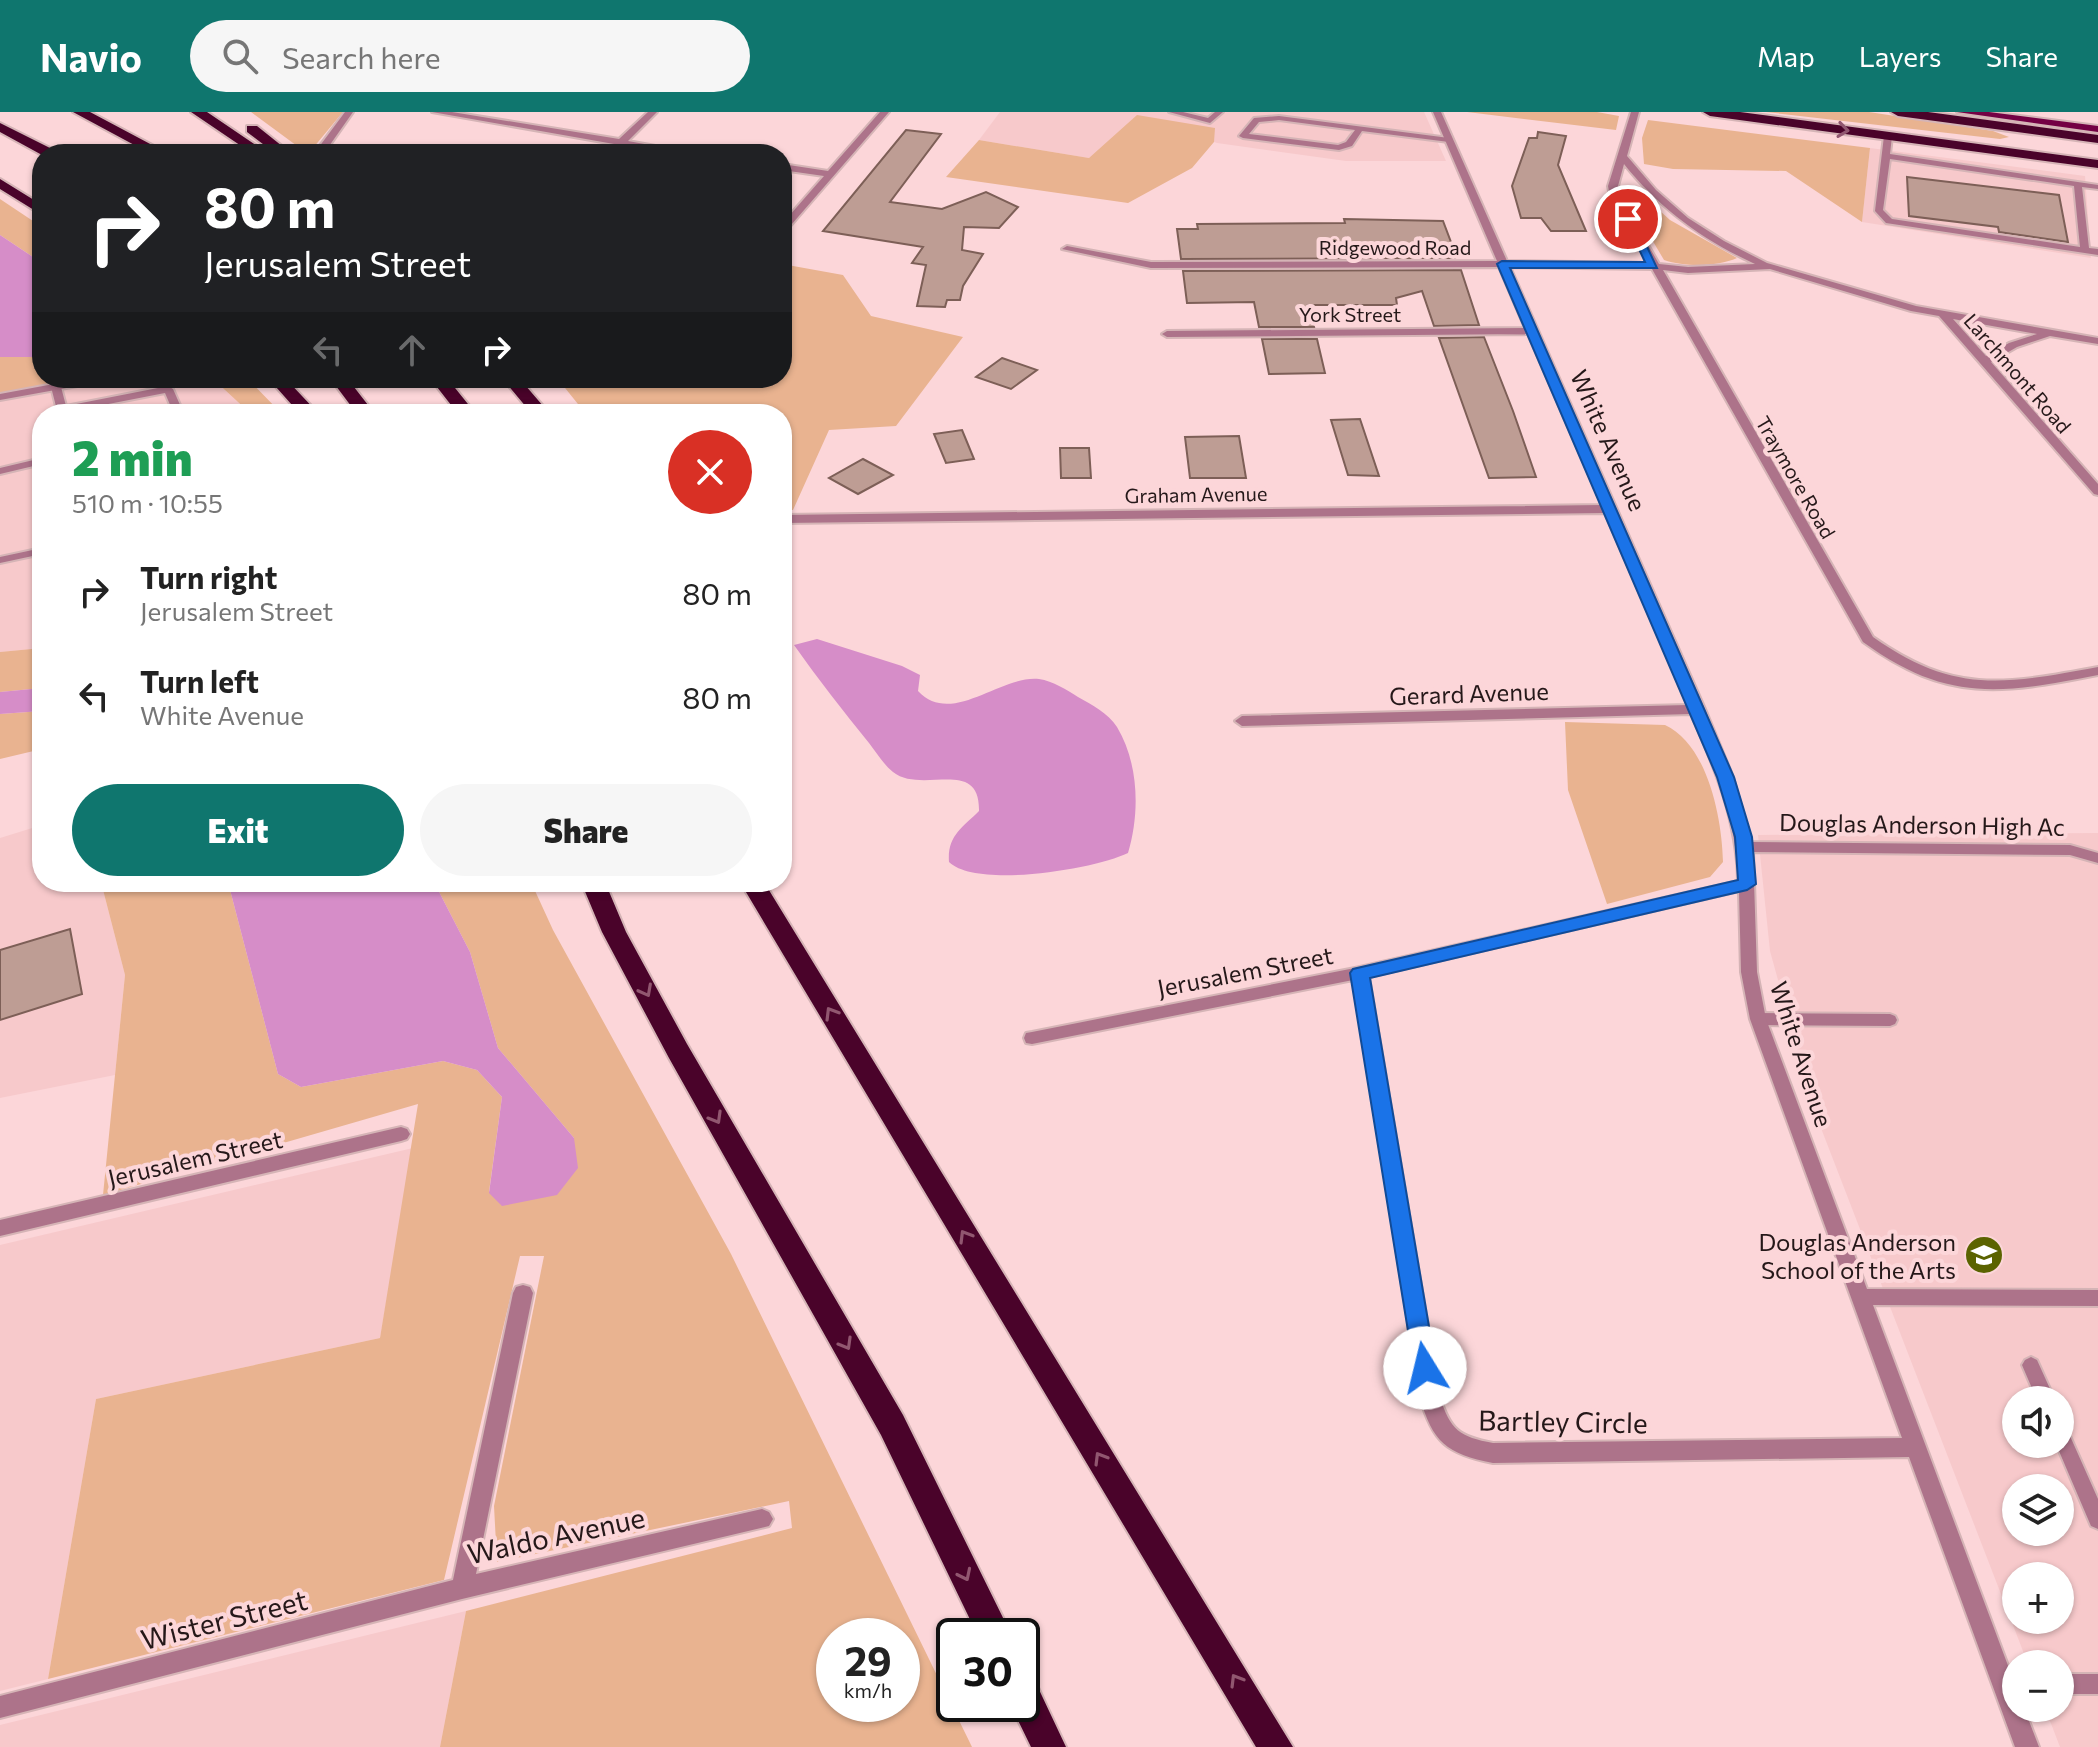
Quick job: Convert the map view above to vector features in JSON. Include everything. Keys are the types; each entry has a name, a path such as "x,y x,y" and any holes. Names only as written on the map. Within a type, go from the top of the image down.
{"highway":[{"path":"80,112 142,144"},
{"path":"198,112 247,144"},
{"path":"1710,112 2098,164"},
{"path":"1898,112 2028,121 2098,139"},
{"path":"239,120 271,144"},
{"path":"1956,145 2005,145 2028,121"},
{"path":"0,127 32,144"},
{"path":"0,183 32,204"},
{"path":"285,388 301,404"},
{"path":"346,388 358,404"},
{"path":"446,388 459,404"},
{"path":"519,388 532,404"},
{"path":"597,892 614,932 678,1051 892,1425 986,1618"},
{"path":"758,892 1276,1747"},
{"path":"1037,1722 1049,1747"}],"main road":[{"path":"1963,112 2098,129"}],"street":[{"path":"326,144 349,112"},
{"path":"436,112 633,144"},
{"path":"621,142 653,112"},
{"path":"792,218 885,112"},
{"name":"White Avenue","path":"1437,112 1726,777 1745,847 1749,972 1758,1019 1915,1447 2002,1664"},
{"name":"Traymore Road","path":"1635,112 1613,186 1615,196 1868,639 1914,670 1981,688 2010,688 2098,671"},
{"name":"Ridgewood Road","path":"1623,157 1645,187 1672,213 1732,250 1771,266 1856,294 1943,314 2098,341"},
{"path":"792,168 829,174"},
{"name":"Ridgewood Road","path":"1067,249 1151,265 1653,265 1688,270 1771,266"},
{"name":"Larchmont Road","path":"1943,314 2098,491"},
{"name":"York Street","path":"1167,334 1533,331"},
{"path":"1986,361 2013,345 2048,333"},
{"path":"0,397 50,388"},
{"name":"Graham Avenue","path":"792,519 1611,509"},
{"name":"Gerard Avenue","path":"1242,721 1698,709"},
{"name":"Douglas Anderson High Ac","path":"1745,847 2070,850 2098,858"},
{"name":"Jerusalem Street","path":"1032,1038 1360,973 1747,884"},
{"name":"Bartley Circle","path":"1360,973 1430,1397 1437,1423 1449,1439 1467,1448 1493,1453 1915,1447"},
{"name":"Jerusalem Street","path":"0,1228 401,1134"},
{"name":"Waldo Avenue","path":"523,1293 462,1588 762,1519"},
{"path":"1860,1297 2098,1298"},
{"name":"Wister Street","path":"0,1707 462,1588"},
{"name":"White Avenue","path":"2020,1722 2027,1747"}],"lane":[{"path":"1173,112 1210,121 1219,112"},
{"path":"1360,128 1349,144 1339,148 1243,136 1257,120 1265,117 1360,128 1449,140"},
{"path":"1287,142 1304,121"},
{"path":"1888,136 1879,211 1889,221 2098,252"},
{"path":"1886,156 2098,187"},
{"path":"2078,184 2085,250"},
{"path":"92,404 168,389 175,404"},
{"path":"0,471 32,463"},
{"path":"0,560 32,553"},
{"path":"1758,1019 1890,1020"},
{"path":"2031,1365 2040,1386"},
{"path":"2071,1458 2098,1520"},
{"path":"2074,1684 2098,1684"}],"shaded area":[{"path":"251,112 343,112 316,144 294,144"},
{"path":"1000,112 1424,112 1446,161 1346,161 1217,143 1214,142 1214,128 1089,158 979,140"},
{"path":"1467,112 1597,112 1619,116 1616,130"},
{"path":"1766,112 1869,112 1993,131 2009,137 2000,139"},
{"path":"1137,115 1215,128 1214,142 1192,168 1128,203 946,177 979,140 1089,158"},
{"path":"1648,120 1870,148 1862,222 1786,171 1673,169 1644,164 1642,138"},
{"path":"1870,148 2085,176 2091,258 1862,222"},
{"path":"1626,189 1637,190 1670,220 1737,258 1701,265 1664,260 1625,194"},
{"path":"0,199 32,220 32,256 0,235"},
{"path":"0,235 32,256 32,357 0,357"},
{"path":"792,266 843,275 871,316 963,337 896,426 829,430 793,510 792,404 578,404 565,388 792,388"},
{"path":"0,357 32,357 32,387 0,393"},
{"path":"32,387 223,388 240,404 32,404 32,649 0,652 0,393"},
{"path":"223,388 257,388 272,404 240,404"},
{"path":"817,639 902,666 920,675 918,691 931,701 946,704 961,702 1008,684 1039,679 1060,686 1099,710 1117,727 1130,757 1136,805 1128,853 1090,865 1037,874 984,874 963,870 949,862 953,839 979,811 977,794 970,785 960,781 919,780 893,772 794,645"},
{"path":"32,649 32,689 0,692 0,652"},
{"path":"32,689 32,712 0,714 0,692"},
{"path":"32,712 32,751 0,759 0,714"},
{"path":"1565,722 1665,725 1680,735 1702,766 1716,805 1723,862 1710,877 1607,904 1568,790"},
{"path":"32,828 32,892 104,892 125,975 115,1075 0,1098 0,838"},
{"name":"Douglas Anderson School of the Arts","path":"2098,833 2098,1747 2060,1747 2050,1722 2074,1722 2074,1650 2023,1650 2016,1634 2074,1634 2074,1562 2002,1562 2002,1597 1814,1110 1770,951 1758,835"},
{"path":"104,892 231,892 278,1074 301,1087 443,1061 477,1070 502,1097 489,1192 574,1138 498,1048 470,952 439,892 536,892 553,930 731,1254 909,1618 816,1618 816,1722 920,1722 920,1641 936,1673 936,1722 960,1722 972,1747 440,1747 466,1611 792,1528 789,1501 497,1562 494,1506 544,1256 520,1256 444,1580 48,1679 96,1399 380,1338 418,1104 103,1195 125,975"},
{"path":"231,892 439,892 470,952 498,1048 574,1138 578,1168 557,1195 502,1206 489,1193 502,1097 477,1070 443,1061 301,1087 278,1074"},
{"path":"413,1148 380,1338 96,1399 48,1679 0,1691 0,1245"},
{"path":"466,1611 440,1747 0,1747 0,1725"}],"building":[{"path":"906,130 941,134 890,202 942,209 986,192 1018,207 999,228 964,227 962,250 983,254 963,286 960,300 947,300 945,307 917,306 926,265 912,263 923,247 823,231"},
{"path":"1538,132 1566,136 1558,165 1586,231 1551,231 1541,218 1521,218 1512,186 1529,138 1537,138"},
{"path":"1907,177 2059,195 2068,242 1999,232 1998,227 1909,216"},
{"path":"1344,219 1443,221 1457,258 1181,259 1177,229 1198,229 1197,224 1345,223"},
{"path":"1461,270 1479,325 1434,326 1422,291 1396,298 1397,305 1308,305 1314,327 1259,327 1254,302 1187,303 1183,271"},
{"path":"1484,337 1536,477 1489,478 1439,338"},
{"path":"1262,339 1317,339 1325,373 1269,374"},
{"path":"1002,358 1037,370 1011,389 976,377"},
{"path":"1360,419 1379,476 1348,475 1331,420"},
{"path":"962,430 974,459 946,463 934,434"},
{"path":"1239,436 1246,478 1190,478 1185,437"},
{"path":"1060,448 1089,448 1091,478 1061,478"},
{"path":"863,459 893,475 858,494 829,478"},
{"path":"70,929 82,994 0,1020 0,950"}],"place":[{"name":"Douglas Anderson School of the Arts","path":"1984,1255"}],"route":[{"path":"1425,1368 1360,973 1747,884 1743,837 1726,777 1502,264 1653,265 1628,219"}]}
